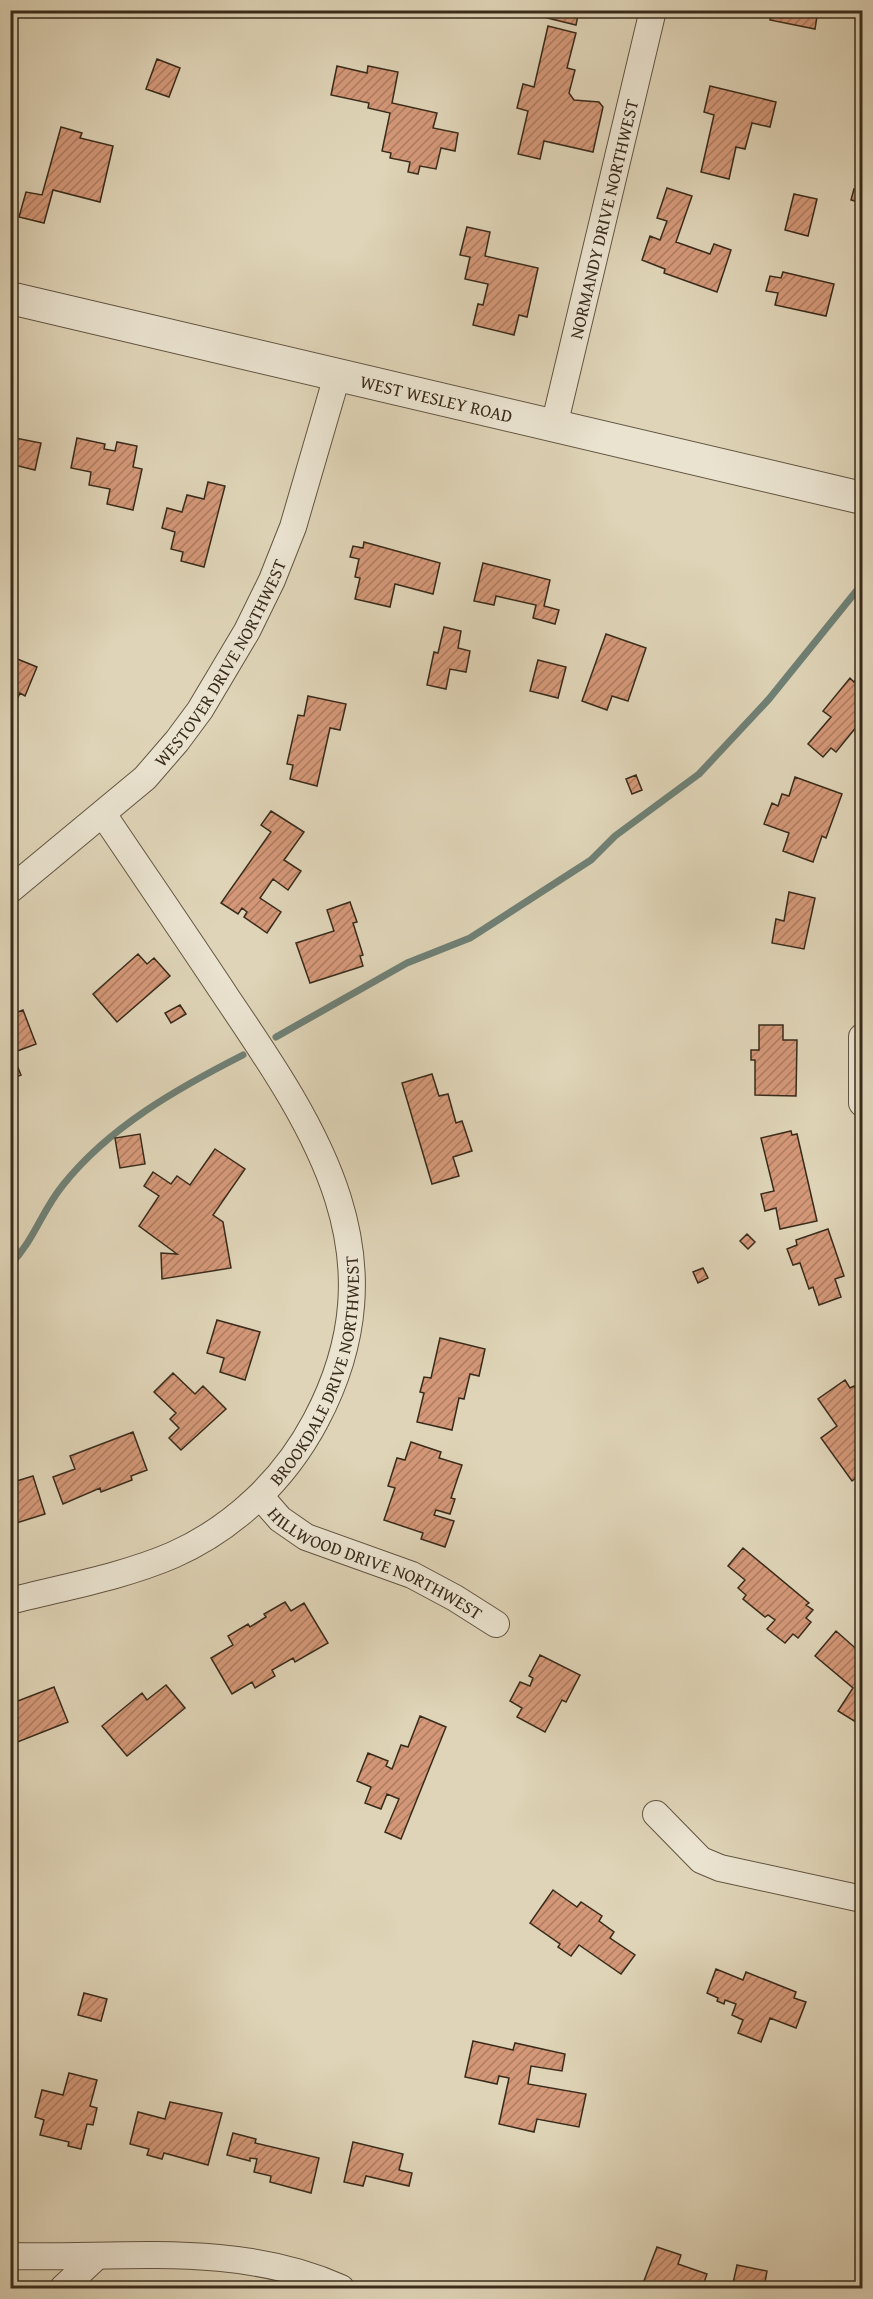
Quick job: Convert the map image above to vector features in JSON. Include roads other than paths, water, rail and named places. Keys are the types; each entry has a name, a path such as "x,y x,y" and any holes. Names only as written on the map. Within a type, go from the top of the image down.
{"street":[{"name":"NORMANDY DRIVE NORTHWEST","path":"554,426 653,10"},
{"name":"WEST WESLEY ROAD","path":"10,298 862,498"},
{"name":"WESTOVER DRIVE NORTHWEST","path":"10,890 145,778 200,710 247,631 272,580 292,526 337,376"},
{"name":"BROOKDALE DRIVE NORTHWEST","path":"10,1601 143,1567 174,1555 205,1539 260,1497 284,1470 308,1436 338,1371 347,1335 352,1294 346,1221 321,1150 291,1093 103,813"},
{"path":"862,1037 862,1103"},
{"name":"HILLWOOD DRIVE NORTHWEST","path":"260,1497 280,1519 306,1537 412,1575 496,1624"},
{"path":"656,1814 701,1860 720,1868 862,1899"},
{"path":"10,2256 230,2257 284,2268 340,2289"},
{"path":"63,2289 96,2257"}],"waterway":[{"path":"276,1037 407,963 470,938 591,860 615,836 699,774 769,699 862,584"},
{"path":"10,1265 26,1245 63,1185 101,1145 170,1095 243,1055"}]}
